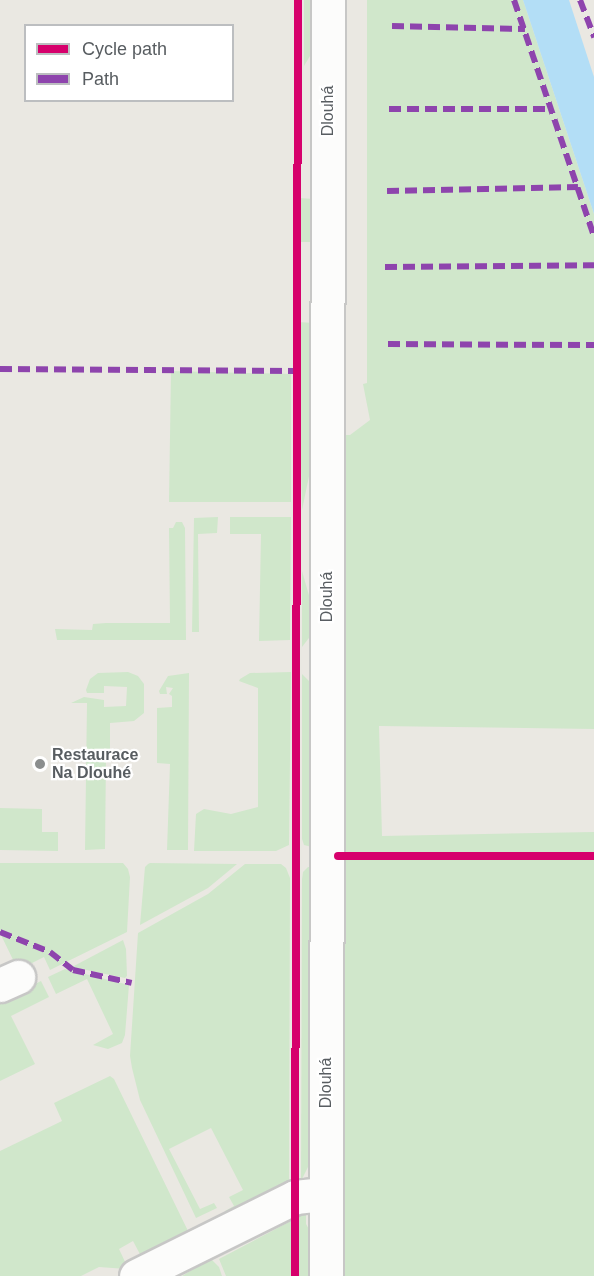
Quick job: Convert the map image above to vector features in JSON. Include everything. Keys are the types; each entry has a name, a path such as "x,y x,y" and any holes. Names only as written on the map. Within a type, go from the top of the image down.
{"street":[{"name":"Dlouhá","path":"326,1276 328,0"},
{"path":"136,1276 295,1197 326,1194"}],"green space":[{"path":"304,0 314,0 313,51 304,66"},
{"path":"367,0 523,0 594,214 594,729 379,726 382,836 594,832 594,1276 338,1276 339,435 350,435 370,420 363,384 367,383"},
{"path":"299,198 314,199 314,242 299,242"},
{"path":"298,322 314,323 313,457 302,510"},
{"path":"171,371 291,374 291,502 169,502"},
{"path":"218,517 217,533 198,534 199,632 192,632 194,518"},
{"path":"230,517 291,517 290,640 259,641 261,534 230,534"},
{"path":"176,522 182,522 185,528 186,640 57,640 55,629 92,630 93,624 106,623 170,623 169,528 173,528"},
{"path":"302,571 312,606 312,634 302,647"},
{"path":"128,672 138,676 144,684 144,713 134,721 110,723 110,758 106,758 105,849 85,850 87,703 71,703 84,697 104,700 104,707 126,706 127,687 104,686 104,693 87,693 86,690 90,679 98,673"},
{"path":"291,672 289,845 276,851 194,851 196,814 204,809 231,814 258,807 258,688 239,681 240,679 250,673"},
{"path":"189,673 188,850 167,850 170,764 157,763 157,708 172,707 172,696 169,694 173,688 166,687 167,694 160,694 159,691 168,676"},
{"path":"302,674 311,683 312,847 304,845 302,839"},
{"path":"0,808 42,809 42,832 58,832 58,851 0,850"},
{"path":"0,863 123,863 130,877 127,932 50,970 44,957 18,970 0,933"},
{"path":"148,864 237,864 208,888 140,925 145,867"},
{"path":"245,864 281,864 286,868 290,878 289,1188 228,1216 225,1211 234,1206 229,1197 243,1190 211,1128 169,1149 200,1209 214,1203 217,1208 196,1218 140,1100 132,1068 130,1056 138,933 208,894"},
{"path":"311,867 310,1163 301,1181 302,879 303,872"},
{"path":"123,940 126,949 127,976 125,978 72,967"},
{"path":"65,969 129,985 125,1035 122,1043 108,1049 93,1045 113,1034 87,979 56,994 48,977"},
{"path":"41,981 49,997 11,1016 35,1064 0,1081 0,1001"},
{"path":"110,1076 114,1079 189,1233 142,1258 133,1241 119,1249 127,1266 126,1269 99,1267 81,1276 0,1276 0,1151 62,1121 54,1103"},
{"path":"306,1213 306,1224 310,1231 311,1276 226,1276 219,1259"},
{"path":"208,1260 212,1260 219,1267 222,1276 182,1276"}],"water":[{"path":"523,0 569,0 594,77 594,214"}],"marked path":[{"path":"514,0 594,236"},
{"path":"580,0 594,37"},
{"path":"392,26 525,29"},
{"path":"389,109 552,109"},
{"path":"387,191 578,187"},
{"path":"385,267 594,265"},
{"path":"388,344 594,345"},
{"path":"0,369 297,371"},
{"path":"0,932 50,952 73,970 132,983"}],"cycle path":[{"path":"295,1276 298,0"},
{"path":"338,856 594,856"}],"place":[{"name":"Restaurace Na Dlouhé","path":"40,764"}]}
